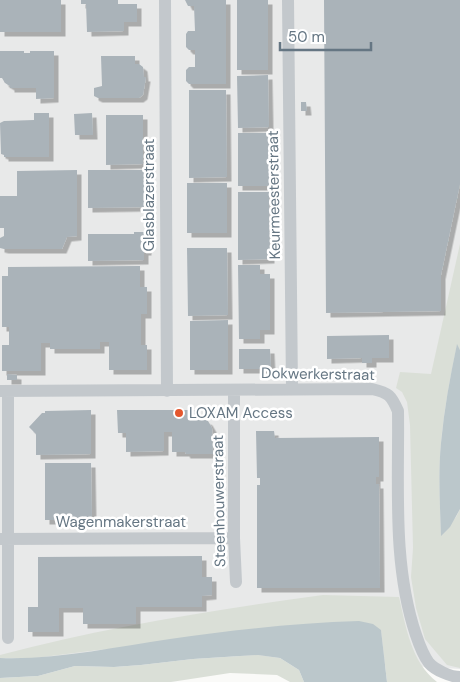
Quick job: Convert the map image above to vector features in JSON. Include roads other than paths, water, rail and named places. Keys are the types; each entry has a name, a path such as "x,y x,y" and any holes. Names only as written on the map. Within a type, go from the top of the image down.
{"street":[{"name":"Glasblazerstraat","path":"165,0 167,390"},
{"name":"Keurmeesterstraat","path":"288,0 292,389"},
{"name":"Dokwerkerstraat","path":"4,391 372,389 386,393 393,399 398,411 399,536 403,575 411,619 420,647 430,664 458,679"},
{"name":"Steenhouwerstraat","path":"234,390 234,538 236,582"},
{"path":"4,391 4,539 8,638"},
{"name":"Wagenmakerstraat","path":"4,539 234,538"}],"place":[{"name":"LOXAM Access","path":"179,413"}]}
